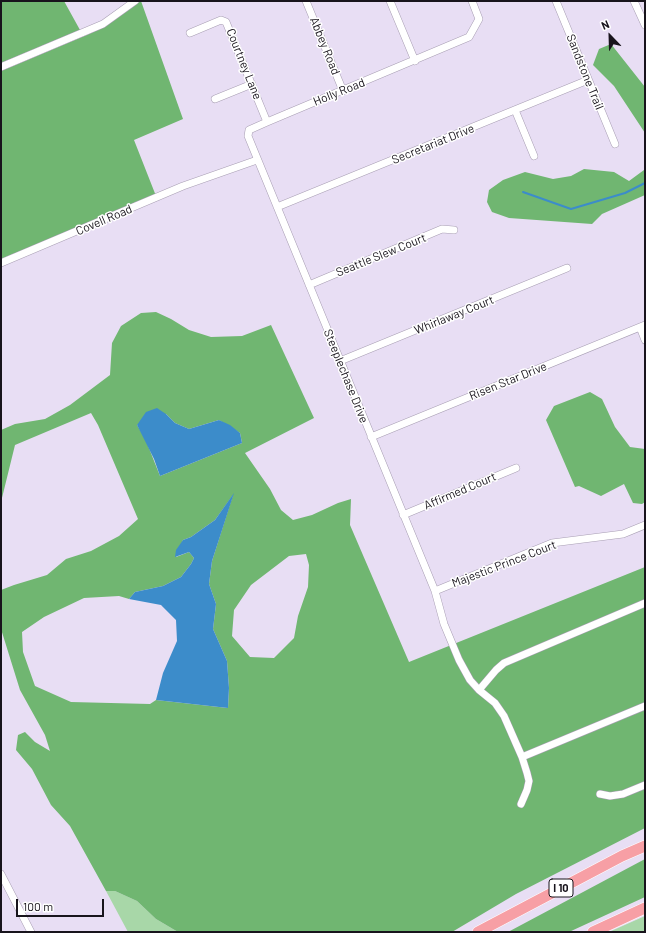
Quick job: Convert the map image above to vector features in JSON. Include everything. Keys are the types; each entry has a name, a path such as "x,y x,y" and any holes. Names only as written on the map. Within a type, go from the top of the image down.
{"highway":[{"name":"I 10","path":"478,932 622,856 645,846"},
{"path":"593,932 645,908"}],"street":[{"path":"1,67 103,24 135,1"},
{"name":"Abbey Road","path":"306,1 343,91"},
{"path":"390,1 415,61"},
{"name":"Holly Road","path":"257,160 248,136 249,130 469,37 478,19 472,1"},
{"name":"Sandstone Trail","path":"556,1 615,144"},
{"path":"634,1 645,25"},
{"name":"Courtney Lane","path":"190,33 220,20 226,22 267,122"},
{"name":"Secretariat Drive","path":"277,208 588,80"},
{"path":"215,100 252,84"},
{"path":"515,110 534,156"},
{"name":"Steeplechase Drive","path":"257,160 435,591 444,624 459,660 470,680 495,704 504,716 522,757 529,781 521,804"},
{"name":"Covell Road","path":"1,263 176,189 257,160"},
{"name":"Seattle Slew Court","path":"309,284 442,229 454,230"},
{"name":"Whirlaway Court","path":"340,362 567,268"},
{"path":"642,326 645,340"},
{"name":"Risen Star Drive","path":"371,437 642,326"},
{"name":"Affirmed Court","path":"403,514 516,468"},
{"name":"Majestic Prince Court","path":"435,591 552,543 623,534 645,524"},
{"path":"479,690 504,663 645,603"},
{"path":"522,757 645,706"},
{"path":"600,794 610,796 623,794 645,785"},
{"path":"1,874 31,932"}],"green space":[{"path":"1,1 64,1 80,30 1,63"},
{"path":"141,1 183,119 134,140 156,196 1,259 1,71 89,34"},
{"path":"611,44 645,87 645,133 614,86 593,65 599,49"},
{"path":"645,167 645,195 602,214 592,224 509,218 492,212 487,202 489,190 503,180 525,172 553,179 571,176 584,169 614,172 629,181 644,170"},
{"path":"156,312 189,330 211,337 242,336 271,325 314,418 245,453 270,489 281,510 293,520 312,515 338,503 351,499 350,525 409,662 645,567 645,828 516,894 452,932 178,932 156,919 137,901 115,891 106,891 70,826 51,805 32,769 16,750 18,735 25,732 35,742 50,751 45,735 20,690 1,629 1,590 47,575 66,559 91,551 119,536 138,519 98,425 91,413 15,445 1,502 1,430 15,424 45,419 70,405 110,375 112,343 121,326 141,313","holes":["166,414 175,423 189,429 219,420 240,433 242,443 160,476 145,438 137,425","233,495 212,561 209,584 216,604 213,629 227,661 229,688 228,708 156,700 150,704 71,702 35,686 23,652 22,632 44,617 84,598 119,596 129,599 135,592 163,586 181,577 194,558 189,552 176,557 183,540 191,537 215,520","306,554 309,565 308,587 298,616 294,638 274,658 250,657 232,636 234,610 251,585 289,556"]},
{"path":"590,392 602,399 615,427 630,447 645,449 645,502 642,504 633,503 624,484 601,496 579,486 575,487 546,420 554,406"},
{"path":"645,859 645,897 569,932 508,932"},
{"path":"106,891 115,891 137,901 156,919 178,932 128,932"},
{"path":"645,916 645,932 609,932"}],"water":[{"path":"157,408 175,423 189,429 219,420 230,425 240,433 242,443 160,476 154,459 137,425 146,412"},
{"path":"234,493 212,561 209,584 216,604 213,629 227,661 229,688 228,708 156,700 163,673 177,641 176,620 161,605 129,599 135,592 163,586 181,577 194,558 189,552 175,557 176,550 183,540 191,537 215,520"}],"waterway":[{"path":"523,192 571,209 625,193 645,183"}]}
